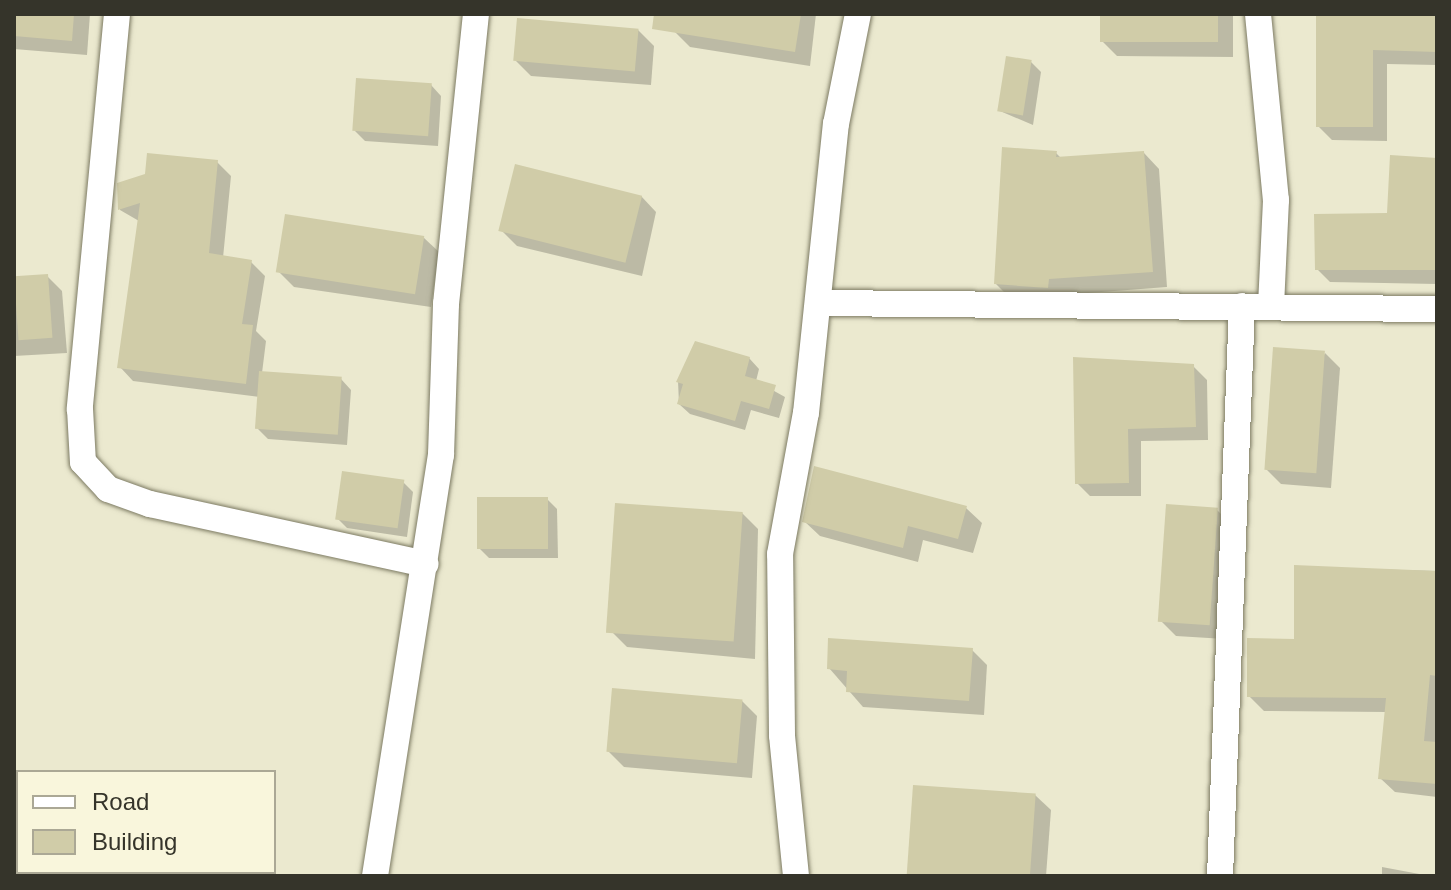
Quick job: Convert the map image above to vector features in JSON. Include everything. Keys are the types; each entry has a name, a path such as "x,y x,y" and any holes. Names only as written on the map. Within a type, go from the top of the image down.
{"street":[{"path":"117,14 80,409 83,462 108,489 150,504 426,564"},
{"path":"375,876 426,564 476,14"},
{"path":"796,876 782,735 780,554 820,303 836,124 858,14"},
{"path":"1258,14 1276,200 1271,306"},
{"path":"820,303 1437,309"},
{"path":"1220,876 1242,306"}],"building":[{"path":"14,14 74,14 72,41 14,36"},
{"path":"654,14 801,14 795,52 652,29"},
{"path":"1100,14 1218,14 1218,42 1100,42"},
{"path":"1316,14 1437,14 1437,52 1373,50 1373,127 1316,127"},
{"path":"517,18 639,29 635,71 513,61"},
{"path":"1006,56 1032,60 1023,115 997,111"},
{"path":"356,78 432,83 428,136 352,131"},
{"path":"1002,147 1057,151 1056,157 1144,151 1153,272 1049,279 1048,288 994,284"},
{"path":"147,153 218,160 209,253 252,260 242,324 253,325 246,384 117,368 140,203 118,210 117,183 145,174"},
{"path":"1390,155 1437,158 1437,270 1315,270 1314,214 1387,213"},
{"path":"515,164 642,196 625,263 498,231"},
{"path":"285,214 424,236 415,294 276,272"},
{"path":"48,274 52,338 19,340 14,276"},
{"path":"695,341 750,357 745,376 776,385 769,409 741,401 735,421 677,404 683,384 676,382"},
{"path":"1273,347 1325,351 1316,473 1264,470"},
{"path":"1073,357 1194,364 1196,427 1128,429 1129,483 1075,484"},
{"path":"259,371 342,377 338,435 255,429"},
{"path":"814,466 967,506 958,539 908,526 903,548 802,522"},
{"path":"342,471 404,480 398,528 335,520"},
{"path":"477,497 548,497 548,549 477,549"},
{"path":"615,503 743,512 734,642 606,633"},
{"path":"1166,504 1218,508 1210,625 1158,622"},
{"path":"1294,565 1437,571 1437,676 1430,675 1424,741 1437,742 1437,784 1378,779 1386,698 1247,697 1247,638 1294,639"},
{"path":"828,638 973,648 969,701 846,692 847,671 827,669"},
{"path":"612,688 743,699 737,763 606,752"},
{"path":"913,785 1036,794 1030,876 907,876"}]}
